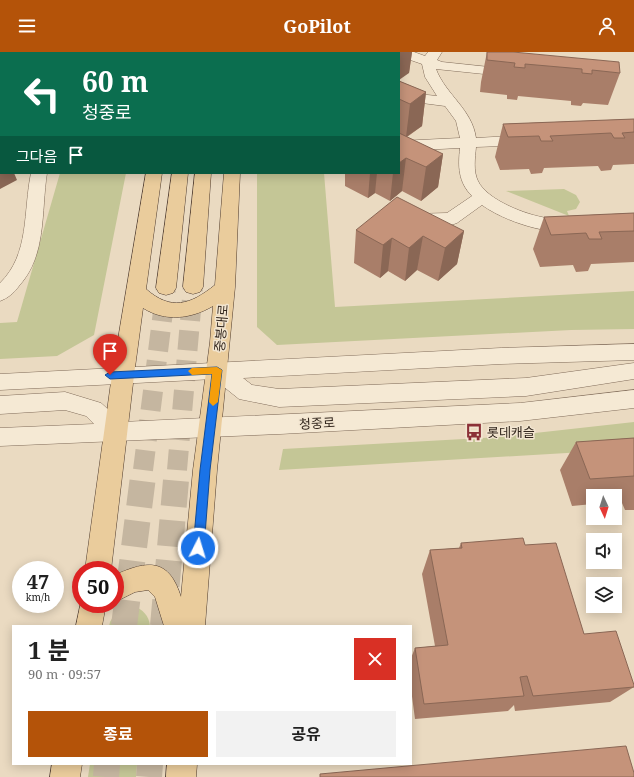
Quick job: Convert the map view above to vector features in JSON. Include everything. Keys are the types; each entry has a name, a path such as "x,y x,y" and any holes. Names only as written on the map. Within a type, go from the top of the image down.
{"main road":[{"path":"99,561 123,375 154,174"},
{"path":"166,288 180,174"},
{"path":"193,287 203,174"},
{"name":"중봉대로","path":"192,625 205,470 225,287 232,174"},
{"path":"136,291 154,306 165,310 182,310 192,308 211,300 225,287"},
{"path":"124,583 131,579 154,577 166,590 177,625"},
{"path":"89,625 91,613"},
{"path":"65,777 67,765"},
{"path":"181,777 182,765"}],"street":[{"path":"401,52 432,58 440,66 524,75"},
{"path":"432,58 429,69 435,82 464,120 469,143 467,167 469,180 474,188 499,208 518,216 558,225 584,225"},
{"path":"400,96 451,102"},
{"path":"400,146 547,140"},
{"path":"0,294 15,280 25,264 30,245 39,174"},
{"path":"393,221 451,219 483,196"},
{"path":"0,382 573,352 634,352"},
{"path":"217,370 247,393 279,398 526,387 634,371"},
{"name":"청중로","path":"0,437 520,412 634,399"},
{"path":"0,404 64,401 93,409 116,431"}],"green space":[{"path":"60,174 126,174 94,335 57,356 0,359 0,323 17,322"},
{"path":"257,174 324,174 335,307 634,291 634,329 571,330 277,345 257,327"},
{"path":"564,189 576,195 580,202 576,209 567,211 569,216 506,191"},
{"path":"634,422 634,449 279,470 283,449 500,437"},
{"path":"133,606 145,613 150,625 109,625 115,615 118,613 124,613 124,610"},
{"path":"90,765 137,765 136,777 88,777"}],"building":[{"path":"487,52 513,52 619,62 620,73 592,70 592,74 582,73 582,69 525,64 525,68 514,67 515,63 487,60"},
{"path":"400,81 426,92 410,104 400,99"},
{"path":"634,119 634,132 622,133 625,138 614,138 611,133 550,136 553,141 541,141 539,136 508,137 503,124"},
{"path":"400,133 443,154 426,167 406,158 400,162"},
{"path":"397,197 464,231 445,248 423,236 409,248 392,238 383,245 356,230"},
{"path":"634,213 634,231 599,232 602,239 589,239 586,233 551,235 544,217"},
{"path":"634,438 634,476 590,479 576,442"},
{"path":"523,538 525,545 556,543 584,634 616,631 634,687 533,696 527,676 520,677 524,696 424,704 415,648 448,645 430,550 462,548 461,543"},
{"path":"626,746 634,777 320,777 320,774"}],"tunnel":[{"path":"177,470 193,287"},
{"path":"143,470 166,288"},
{"path":"124,625 144,469"},
{"path":"163,625 177,469"},
{"path":"106,777 107,765"},
{"path":"149,777 150,765"}],"slow traffic":[{"path":"192,371 217,370 213,402"}],"place":[{"name":"롯데캐슬","path":"474,432"}],"route":[{"path":"110,375 217,370 205,470 198,548"}]}
